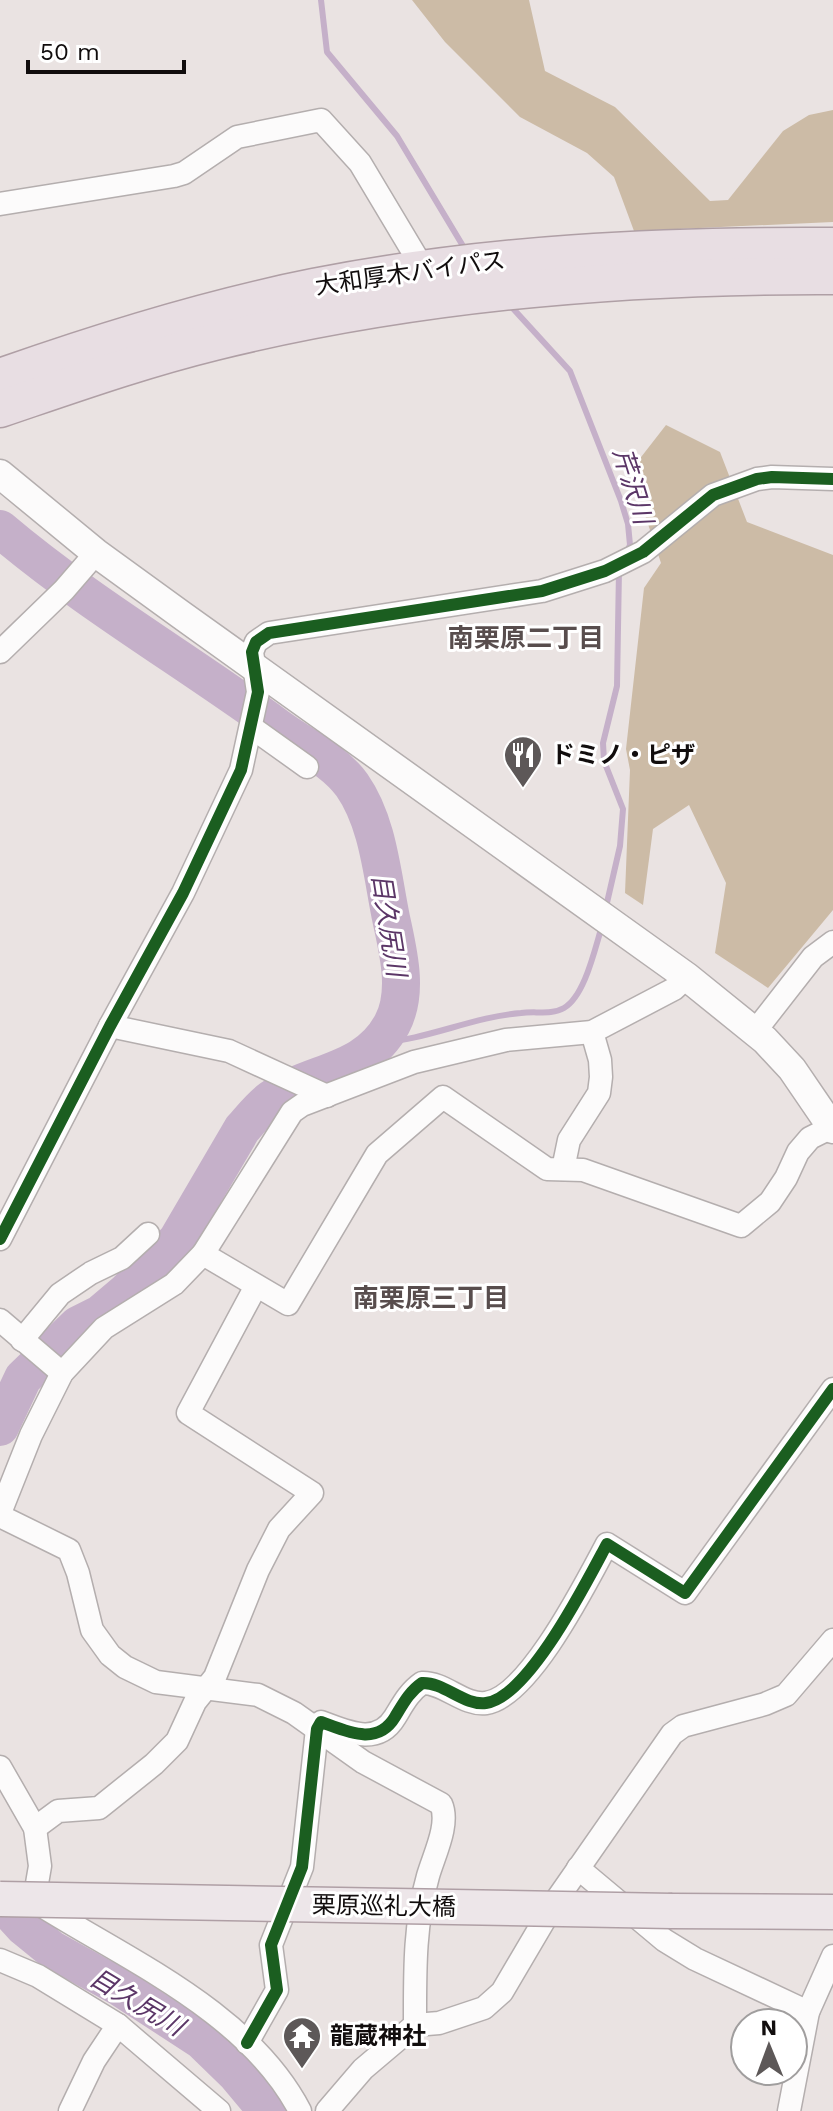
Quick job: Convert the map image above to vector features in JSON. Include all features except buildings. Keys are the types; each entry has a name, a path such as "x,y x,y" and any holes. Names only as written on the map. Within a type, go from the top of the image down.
{"highway":[{"name":"大和厚木バイパス","path":"0,409 138,363 343,314 535,287 631,280 780,261 833,246"},
{"name":"大和厚木バイパス","path":"0,377 131,334 313,287 433,267 531,256 656,248 780,261 833,276"}],"main road":[{"name":"栗原巡礼大橋","path":"0,1899 833,1912"}],"street":[{"path":"0,204 174,176 184,173 237,137 321,120 360,163 418,260"},
{"path":"0,474 90,560 257,680 605,918 756,1030 792,1069 832,1128 810,1138 798,1152 770,1202 741,1226 583,1170 547,1169 443,1097 377,1154 288,1304 203,1254"},
{"path":"0,1239 183,893 241,770 252,725 257,680 252,652 256,642 269,633 542,591 605,571 643,552 713,495 772,477 833,479"},
{"path":"0,652 8,634 64,590 90,560"},
{"path":"252,725 307,767"},
{"path":"756,1030 813,957 833,942"},
{"path":"415,2025 415,1946 426,1886 444,1820 444,1812 434,1798 363,1762 294,1713 258,1695 156,1682 141,1676 110,1655 92,1630 69,1550 0,1514 59,1371 104,1328 174,1284 203,1254 292,1112 321,1093 414,1062 491,1043 592,1032 674,989 687,977"},
{"path":"110,1026 229,1051 321,1093"},
{"path":"563,1169 569,1140 599,1093 600,1060 592,1032"},
{"path":"23,1341 60,1294 91,1273 122,1258 148,1234"},
{"path":"35,1828 58,1811 99,1808 154,1764 177,1741 195,1702 215,1677 258,1570 279,1529 312,1493 188,1413 256,1286"},
{"path":"0,1320 59,1371"},
{"path":"247,2043 277,1990 271,1945 302,1867 317,1729 321,1722 360,1735 382,1732 392,1723 407,1696 422,1683 431,1682 474,1702 484,1704 497,1699 539,1662 607,1544 685,1593 833,1389"},
{"path":"327,2111 363,2069 415,2025 439,2023 484,2008 502,1992 555,1902 672,1734 683,1726 765,1704 786,1695 833,1640"},
{"path":"0,1767 35,1828 40,1866 34,1901 173,1984 219,2018 276,2071 300,2111"},
{"path":"578,1868 674,1947 797,2007"},
{"path":"809,2010 833,1956"},
{"path":"0,1960 38,1976 118,2025 219,2111"},
{"path":"70,2111 94,2061 118,2025"},
{"path":"789,2111 794,2087"}],"shaded area":[{"path":"412,0 529,0 545,71 615,107 710,201 728,200 783,131 809,115 833,110 833,222 634,231 614,177 587,153 520,117 445,42"},
{"path":"666,425 720,452 747,522 833,555 833,910 768,988 715,953 726,883 689,805 653,829 643,905 625,893 630,770 626,749 644,588 661,563 636,488 638,461"}],"waterway":[{"name":"芹沢川","path":"321,0 327,52 397,136 466,251"},
{"name":"芹沢川","path":"508,303 570,371 621,501 628,524 630,545 627,552"},
{"name":"目久尻川","path":"0,529 66,581 345,776 361,800 373,832 382,866 401,985 397,1012 381,1040 353,1062 303,1082 259,1109 242,1129 177,1240 126,1292 100,1314 78,1325 23,1378 0,1427"},
{"name":"芹沢川","path":"606,907 620,846 623,809 604,761 603,743 617,686 619,570"},
{"name":"芹沢川","path":"377,1043 414,1038 503,1015 564,1008 583,983 602,926"},
{"name":"目久尻川","path":"0,1901 24,1927 51,1949 121,1988 201,2040 237,2075 267,2111"}],"cycle path":[{"path":"0,1239 183,893 241,770 258,692 252,652 256,642 269,633 542,591 605,571 643,552 713,495 757,479 833,479"},
{"path":"247,2043 277,1990 271,1945 302,1867 317,1729 321,1722 361,1734 379,1732 388,1726 410,1694 422,1683 438,1686 478,1703 503,1696 538,1660 607,1544 685,1593 833,1389"}],"place":[{"name":"ドミノ・ピザ","path":"523,789"},
{"name":"龍蔵神社","path":"302,2070"}],"district":[{"name":"南栗原二丁目","path":"526,638"},
{"name":"南栗原三丁目","path":"431,1298"}]}
